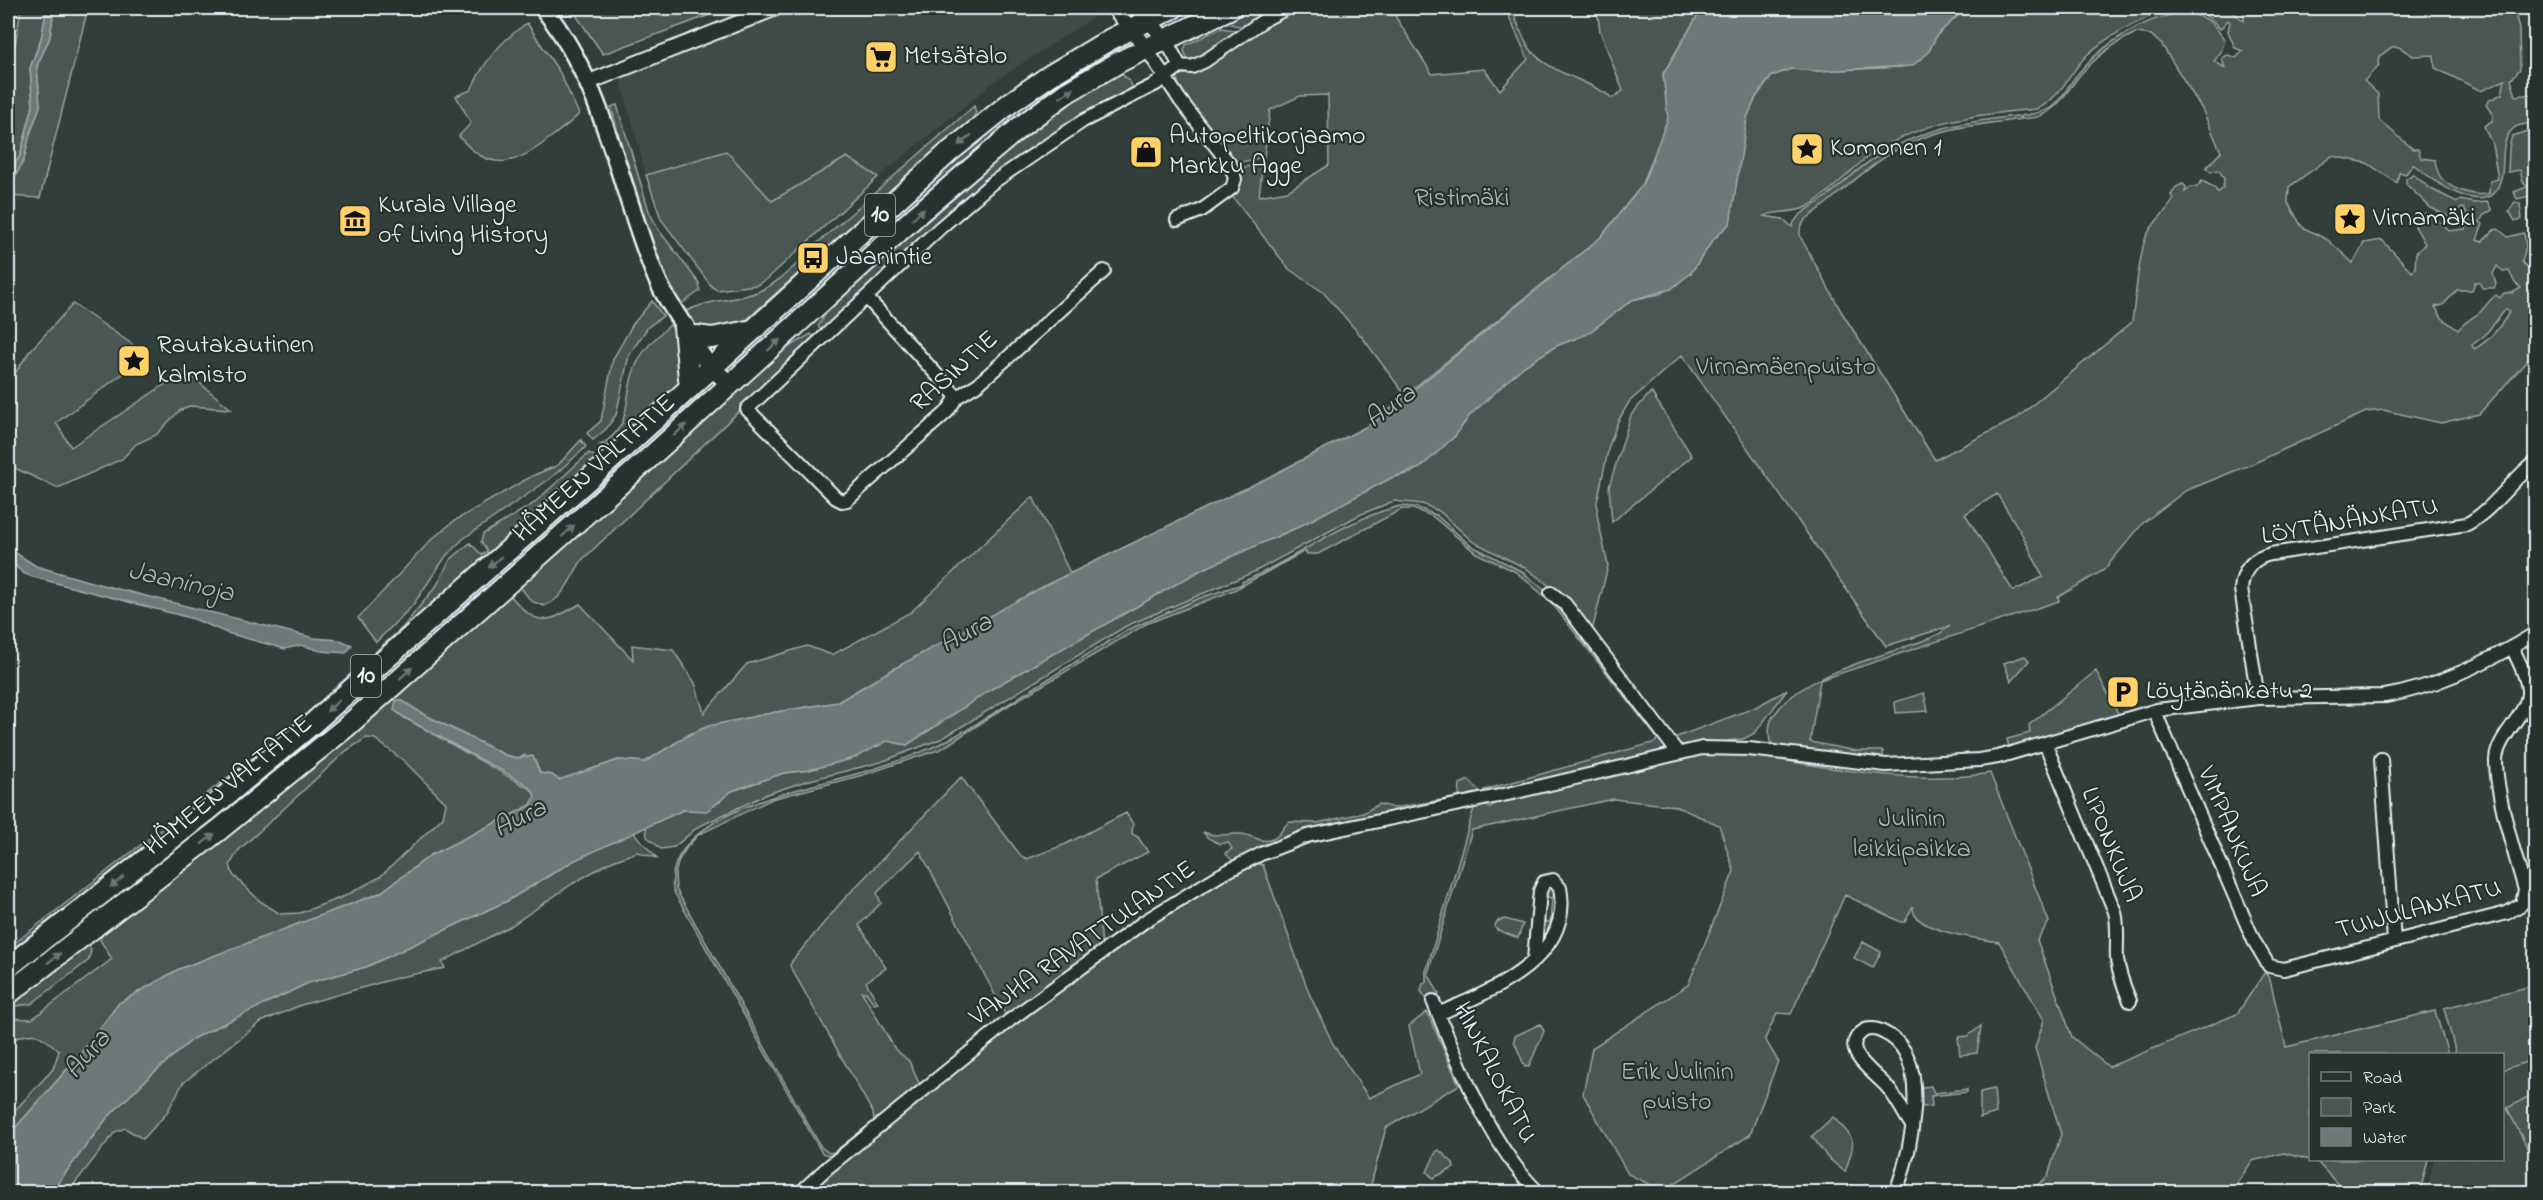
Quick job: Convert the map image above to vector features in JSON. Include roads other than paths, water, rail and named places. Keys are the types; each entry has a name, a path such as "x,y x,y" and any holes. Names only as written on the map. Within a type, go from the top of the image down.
{"highway":[{"name":"HÄMEEN VALTATIE","path":"8,967 206,812 312,724 690,388 948,153 1010,103 1050,75 1130,29 1142,14 1173,8"},
{"name":"HÄMEEN VALTATIE","path":"8,994 219,830 345,728 987,153 1066,93 1146,48 1231,8"},
{"path":"690,388 690,331 712,338 753,330"}],"main road":[{"path":"543,8 555,22 589,82 648,258 663,294 731,384"}],"street":[{"path":"589,82 776,8"},
{"path":"1114,8 1146,48 1180,100 1231,166 1235,179 1232,188 1210,205 1177,220"},
{"path":"957,397 867,298 973,199 1007,172 1083,121 1166,78 1180,66 1192,67 1205,61 1264,20 1287,8"},
{"path":"1142,14 1165,39 1180,66"},
{"name":"RASINTIE","path":"867,298 747,409 836,498 842,501 853,496 947,412 957,397 995,369 1104,271"},
{"name":"LÖYTÄNÄNKATU","path":"2258,698 2241,589 2245,573 2254,560 2271,554 2467,524 2489,508 2535,461"},
{"path":"1551,592 1565,604 1678,753"},
{"name":"VANHA RAVATTULANTIE","path":"801,1192 827,1168 1028,1006 1159,911 1261,854 1329,829 1508,794 1702,748 1749,749 1872,764 1906,765 1986,759 2157,710 2258,698 2393,695 2480,664 2535,633"},
{"name":"TUIJULANKATU","path":"2272,968 2284,969 2506,913 2518,908 2524,900 2525,890 2497,778 2496,757 2499,746 2528,694 2526,679 2512,647"},
{"name":"VIMPANKUJA","path":"2157,710 2158,719 2254,941 2266,964 2272,968"},
{"name":"LIPONKUJA","path":"2045,742 2115,912 2118,930 2117,958 2121,978 2130,1000"},
{"path":"2380,759 2394,941"},
{"path":"1438,1014 1506,983 1534,959 1549,944 1560,920 1562,895 1558,884 1553,880 1544,882 1540,891 1534,959"},
{"name":"HINKALOKATU","path":"1433,1001 1491,1126 1534,1191"},
{"path":"1896,1192 1905,1161 1914,1112 1914,1084 1907,1055 1894,1039 1880,1030 1864,1030 1854,1043 1856,1055 1888,1087 1911,1124"}],"water":[{"path":"47,8 54,8 50,37 37,66 40,106 24,160 15,177 8,183 8,174 20,156 33,106 30,68 41,39"},
{"name":"Aura","path":"1713,8 1750,8 1764,12 1770,8 1966,8 1937,35 1928,53 1912,66 1817,71 1791,69 1772,76 1756,97 1747,118 1730,223 1713,240 1691,273 1671,289 1632,300 1587,334 1556,346 1524,366 1470,415 1455,436 1420,468 1391,478 1296,528 1201,570 993,688 907,745 887,741 854,758 809,770 784,773 732,791 707,811 683,810 573,861 507,901 366,967 308,983 194,1038 107,1118 51,1192 8,1192 8,1136 78,1057 119,1003 179,969 380,893 431,855 531,805 535,796 524,783 405,718 394,710 396,700 401,700 423,714 505,755 517,758 533,756 540,773 552,775 559,780 619,760 645,762 690,734 709,726 838,702 1044,586 1267,478 1373,423 1601,237 1643,184 1668,118 1663,74 1699,13"},
{"path":"8,548 36,566 98,584 314,638 340,640 352,645 346,653 321,651 301,645 285,649 227,633 194,619 33,577 23,573 8,559"}],"place":[{"name":"Metsätalo","path":"881,57"},
{"name":"Komonen 1","path":"1807,149"},
{"name":"Autopeltikorjaamo Markku Agge","path":"1146,152"},
{"name":"Virnamäki","path":"2350,219"},
{"name":"Kurala Village of Living History","path":"355,221"},
{"name":"Jaanintie","path":"813,258"},
{"name":"Rautakautinen kalmisto","path":"134,361"},
{"name":"Löytänänkatu 2","path":"2123,692"}],"park label":[{"name":"Ristimäki","path":"1462,199"},
{"name":"Virnamäenpuisto","path":"1786,368"},
{"name":"Julinin leikkipaikka","path":"1912,835"},
{"name":"Erik Julinin puisto","path":"1677,1088"}],"water label":[{"name":"Jaaninoja","path":"181,583"}]}
